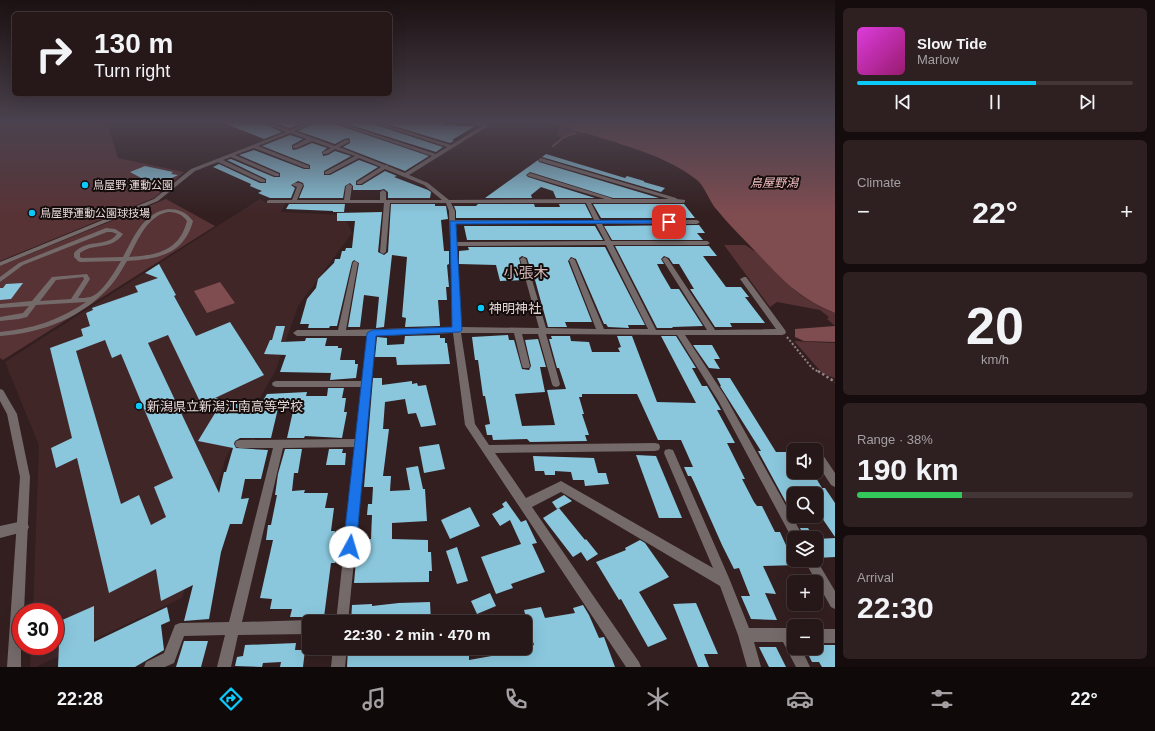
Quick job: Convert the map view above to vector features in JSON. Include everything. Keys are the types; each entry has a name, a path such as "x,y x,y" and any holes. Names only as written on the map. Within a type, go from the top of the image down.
{"street":[{"path":"0,264 156,200 193,170 238,152"},
{"path":"269,152 307,167"},
{"path":"347,152 386,166 426,184 448,202 452,211 457,330 470,425 634,667"},
{"path":"425,152 436,156"},
{"path":"406,175 443,152"},
{"path":"231,155 277,175"},
{"path":"327,173 359,156"},
{"path":"219,160 263,181"},
{"path":"269,202 683,201 541,160"},
{"path":"359,183 386,166"},
{"path":"530,175 618,202"},
{"path":"294,202 300,185 296,185"},
{"path":"347,201 349,186"},
{"path":"383,192 385,201 383,252"},
{"path":"588,202 653,332"},
{"path":"452,222 697,222"},
{"path":"454,244 707,243"},
{"path":"523,259 556,384"},
{"path":"665,259 713,333"},
{"path":"572,260 601,331"},
{"path":"341,333 354,263"},
{"path":"744,279 782,332"},
{"path":"297,333 372,333 457,330 713,333 782,332"},
{"path":"517,331 526,366"},
{"path":"679,332 722,398 794,531"},
{"path":"343,615 372,333"},
{"path":"276,384 366,384"},
{"path":"0,393 12,414 26,476 14,667"},
{"path":"240,444 360,443"},
{"path":"224,667 279,444"},
{"path":"486,448 655,447"},
{"path":"669,453 725,582 745,635 754,667"},
{"path":"823,464 835,482"},
{"path":"524,505 561,486 725,582"},
{"path":"0,532 23,527"},
{"path":"814,567 835,603"},
{"path":"151,667 169,658 180,630 302,627"},
{"path":"745,635 787,635"},
{"path":"823,636 835,636"},
{"path":"338,667 339,655"},
{"path":"798,655 803,667"}],"lane":[{"path":"0,280 21,264 106,230 113,230 120,234 113,242 87,246 82,249 77,253 77,257 80,260 126,258 156,256 172,248 181,241 186,234 190,221 178,211 154,214 148,220 126,258 112,281 93,299 68,316 46,325 30,331 0,334"},
{"path":"0,319 24,315 54,278 85,275 87,279 73,300"},
{"path":"0,306 93,299"}],"path":[{"path":"782,332 812,368 835,382"}],"shaded area":[{"name":"鳥屋野 運動公園","path":"0,152 116,152 118,158 184,172 154,198 0,261"},
{"path":"166,199 215,226 3,360 0,358 0,266"},
{"name":"新潟県立新潟江南高等学校","path":"260,199 267,203 286,203 281,212 344,215 352,233 298,306 275,372 235,439 225,460 182,598 64,654 64,603 33,603 39,445 5,362"},
{"path":"724,245 745,245 756,252 799,294 820,307 835,313 835,326 827,319 829,317 820,310 777,302 770,307"},
{"path":"794,341 835,343 835,378 823,374"},
{"name":"新潟県立新潟江南高等学校","path":"31,655 61,655 36,667 30,667"}],"water":[{"name":"鳥屋野潟","path":"644,152 835,152 835,313 811,301 783,280 714,207 700,182 685,171"},
{"path":"220,282 235,303 207,313 194,291"},
{"path":"835,326 835,342 804,341 795,337 795,329"}],"building":[{"path":"248,152 260,152 304,169 310,169 310,165 277,152 322,152 323,156 333,152 339,152 351,156 324,171 324,175 330,175 359,160 378,167 356,181 356,185 362,185 385,171 397,176 394,177 428,190 431,192 430,198 388,198 388,192 384,189 353,190 353,186 350,183 345,186 343,198 299,198 304,186 303,183 298,181 291,185 295,188 291,198 270,198 258,193 262,191 250,186 251,184 213,167 219,164 260,183 266,183 266,179 227,160 231,159 274,177 280,177 280,173 239,155"},
{"path":"356,152 418,152 429,156 405,171"},
{"path":"546,154 625,178 627,176 665,188 661,192 542,157"},
{"path":"538,160 539,162 659,198 613,198 530,172 526,175 528,177 595,198 556,198 553,191 541,187 531,195 532,198 485,198"},
{"path":"145,166 173,172 171,174 178,175 156,186 130,172"},
{"path":"289,204 345,204 344,212 333,212 286,209"},
{"path":"391,204 435,204 435,206 446,206 448,219 441,220 444,251 449,251 449,264 447,265 449,287 446,287 447,300 438,300 440,326 405,327 406,318 402,317 407,257 392,255 384,327 376,328 379,297 364,295 360,327 348,327 359,263 354,260 352,262 337,326 330,326 329,328 308,328 309,324 300,324 307,299 316,288 318,279 334,263 335,259 340,259 342,251 345,251 346,248 352,248 355,221 337,221 337,213 382,212 378,252 384,255 388,252"},
{"path":"478,204 534,204 535,207 560,207 559,204 585,204 592,218 456,218 454,206 476,206"},
{"path":"593,204 684,204 695,218 601,218"},
{"path":"699,225 705,233 697,233 703,240 612,240 604,226"},
{"path":"464,226 595,226 603,240 467,240"},
{"path":"615,246 709,246 717,256 703,256 726,287 741,287 749,297 745,297 765,323 730,323 732,327 715,327 690,289 694,289 679,264 673,264 669,258 664,256 661,259 664,264 657,264 661,272 671,289 679,289 703,326 657,328"},
{"path":"468,247 605,247 645,325 628,325 629,328 608,327 604,324 576,259 571,257 568,261 592,322 565,322 567,327 548,327 535,280 527,258 522,256 519,258 524,280 500,281 496,265 459,264 459,251 469,250"},
{"path":"159,264 176,295 174,296 196,336 230,322 264,375 215,398 222,400 203,408 168,335 148,343 219,493 224,472 226,472 233,448 198,441 223,400 259,407 267,394 307,392 306,396 327,396 328,388 344,388 342,398 346,398 344,412 347,412 342,438 305,436 304,438 287,438 295,402 278,398 280,400 271,438 240,438 235,441 234,444 236,448 268,450 261,479 245,479 241,499 249,498 242,524 230,524 221,552 209,619 184,621 193,585 161,601 156,569 109,593 77,458 56,468 51,448 72,438 50,348 83,336 81,329 90,326 86,313 93,310 92,308 138,292 135,286 158,278 145,273","holes":["105,340 112,358 121,354 173,478 154,487 166,517 151,525 139,495 121,504 76,351"]},
{"path":"23,283 11,299 0,300 0,288 3,288 6,284"},
{"path":"276,326 285,326 281,342 305,341 306,338 327,338 325,346 338,346 338,348 342,348 340,360 355,360 355,364 358,364 356,378 330,380 331,373 280,372 286,355 264,354 270,340 272,340"},
{"path":"440,335 440,338 445,338 445,343 447,343 450,364 397,365 396,357 375,357 377,337 387,338 387,345 404,344 405,336"},
{"path":"508,335 509,340 514,340 522,369 529,370 531,366 525,340 538,339 546,367 540,367 545,392 515,394 522,426 555,425 547,390 566,389 559,368 557,368 549,339 552,339 551,336 570,336 571,341 589,342 592,352 620,352 618,348 621,347 617,336 632,336 657,402 696,403 661,336 676,336 696,368 692,368 702,386 707,386 721,410 717,410 735,443 727,443 745,479 742,479 754,502 757,506 762,506 775,532 780,532 787,547 787,565 763,566 776,594 765,593 777,620 751,619 741,596 750,596 739,568 734,569 694,482 691,476 688,476 684,467 693,467 681,440 658,440 637,394 582,394 582,397 579,397 584,414 582,414 589,435 585,435 587,441 530,442 527,439 493,440 492,435 487,435 485,425 490,424 485,396 483,396 478,360 475,360 472,337"},
{"path":"693,345 712,345 720,359 714,359 720,369 709,368"},
{"path":"373,378 382,378 382,385 412,381 412,384 417,383 418,386 426,385 436,425 421,427 416,413 408,414 405,399 385,402 383,429 389,429 383,476 391,476 390,491 410,490 406,468 418,466 423,489 425,489 427,521 392,523 392,539 428,540 428,552 431,552 432,571 429,571 429,582 354,583 358,538 371,539 372,515 367,515 368,504 372,504 373,487 364,487"},
{"path":"717,378 730,378 776,452 787,452 787,479 817,479 821,487 787,487 787,504 758,451 761,451"},
{"path":"439,444 445,469 424,473 419,447"},
{"path":"285,449 302,449 298,473 294,473 292,491 305,490 304,493 328,493 325,508 334,508 331,531 335,531 332,548 337,548 335,563 331,563 324,615 302,615 302,617 290,617 292,609 270,609 272,599 260,598 273,540 266,540 268,525 271,525 277,495 275,495 278,474"},
{"path":"329,449 343,449 342,453 346,453 345,465 326,465"},
{"path":"636,455 656,456 682,518 659,518"},
{"path":"533,456 594,458 598,473 606,473 609,484 585,486 584,480 573,480 571,472 555,471 555,475 545,475 544,471 535,471"},
{"path":"823,488 825,488 835,503 835,537 823,519"},
{"path":"564,495 572,501 557,509 552,502"},
{"path":"506,501 521,522 526,520 537,543 532,544 545,572 511,584 513,588 496,594 481,557 521,544 510,520 500,526 492,514 504,507 502,504"},
{"path":"470,507 480,526 450,539 441,520"},
{"path":"559,508 598,554 587,561 581,552 573,557 543,518"},
{"path":"800,528 808,528 810,531 802,531"},
{"path":"835,538 835,557 823,558 823,539"},
{"path":"640,540 645,543 669,577 639,592 667,639 648,647 621,599 619,600 596,562 626,550 625,548"},
{"path":"457,547 468,581 457,584 446,551"},
{"path":"490,593 496,606 477,614 471,601"},
{"path":"430,602 431,615 351,615 352,605 372,604 372,606"},
{"path":"696,603 718,654 704,654 709,667 698,667 673,604"},
{"path":"583,605 599,638 604,637 615,667 347,667 348,655 469,655 469,660 498,655 532,655 532,645 534,645 532,638 532,615 525,615 524,610 541,607 545,618 575,613 573,608"},
{"path":"94,606 94,642 167,607 170,621 161,625 164,650 135,667 58,667 59,655 64,655 64,619"},
{"path":"184,641 208,641 201,667 176,667"},
{"path":"296,643 295,650 302,650 302,655 304,655 303,667 280,667 281,662 263,663 262,667 235,666 237,657 243,656 245,645"},
{"path":"823,645 835,645 835,667 822,667 819,662 812,662 808,655 823,655"},
{"path":"759,647 776,647 786,667 769,667"}],"place":[{"name":"鳥屋野 運動公園","path":"85,185"},
{"name":"鳥屋野運動公園球技場","path":"32,213"},
{"name":"神明神社","path":"481,308"},
{"name":"新潟県立新潟江南高等学校","path":"139,406"}],"district":[{"name":"小張木","path":"526,273"}],"route":[{"path":"350,547 372,333 457,330 452,222 669,222"}]}
